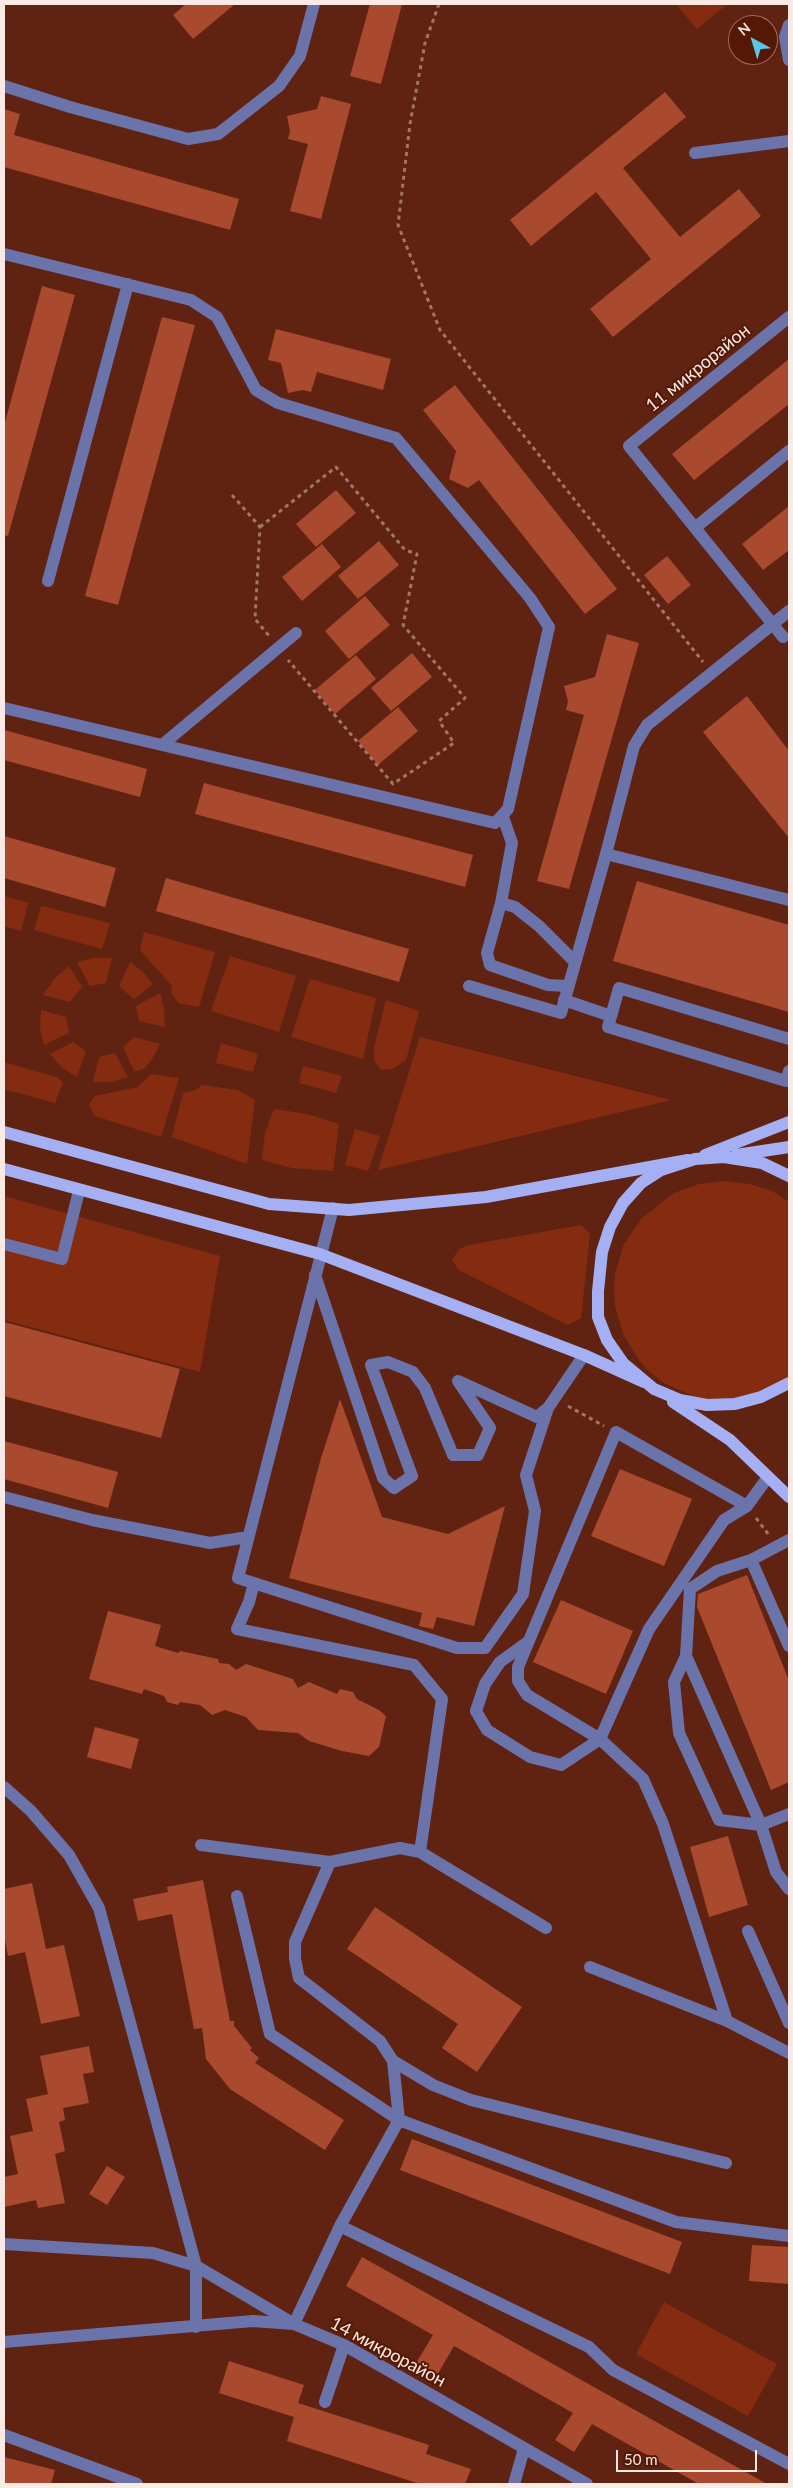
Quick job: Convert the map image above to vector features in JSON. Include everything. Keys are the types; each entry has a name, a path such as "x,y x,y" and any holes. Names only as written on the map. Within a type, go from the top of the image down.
{"main road":[{"path":"789,1122 661,1170 641,1183 623,1203 610,1228 602,1252 598,1317 607,1340 623,1363 649,1386 730,1440 789,1497"},
{"path":"4,1132 269,1204 349,1210 486,1197 691,1160 789,1148"},
{"path":"724,1157 762,1163 789,1176"},
{"path":"4,1170 320,1254 584,1355 649,1386 689,1402 707,1405 735,1404 762,1397 789,1383"}],"street":[{"path":"4,86 70,107 188,139 218,134 279,86 300,56 314,4"},
{"path":"789,25 785,37 789,60"},
{"path":"695,153 789,141"},
{"path":"4,254 192,300 217,318 256,390 278,403 396,438 530,598 549,627 508,809 503,817 495,823 4,708"},
{"path":"48,581 128,284"},
{"name":"11 микрорайон","path":"696,527 629,446 789,317"},
{"path":"783,637 696,527 789,451"},
{"path":"469,986 561,1013 634,746 647,725 789,611"},
{"path":"162,745 296,633"},
{"path":"503,817 512,843 501,903 487,953 490,965 548,986 567,986"},
{"path":"606,854 789,900"},
{"path":"501,903 515,907 539,926 574,961"},
{"path":"789,1039 620,988 608,1027 786,1081 789,1071"},
{"path":"564,1000 611,1016"},
{"path":"4,1244 62,1259 79,1191"},
{"path":"333,1208 238,1578 457,1648 485,1648 523,1594 535,1511 526,1475 551,1403"},
{"path":"315,1275 383,1478 394,1488 412,1476 371,1366 388,1362 413,1372 425,1388 453,1456 478,1455 490,1428 458,1381 537,1417 551,1403 584,1355"},
{"path":"727,2021 663,1824 643,1780 600,1739 527,1695 518,1680 518,1667 616,1432 747,1506"},
{"path":"531,1639 500,1662 485,1684 476,1711 488,1730 530,1757 561,1765 600,1739 649,1629 724,1520 747,1506 768,1477"},
{"path":"4,1497 92,1520 210,1543 248,1537"},
{"path":"789,1540 751,1560 717,1571 690,1589 686,1656 674,1682 680,1733 719,1820 761,1825 789,1814"},
{"path":"751,1560 789,1646"},
{"path":"254,1582 249,1602 237,1629 414,1665 442,1699 420,1852"},
{"path":"686,1656 761,1825 776,1872 789,1889"},
{"path":"4,1787 31,1811 69,1855 99,1908 196,2266 196,2327"},
{"path":"201,1845 330,1862 400,1848 420,1852 546,1928"},
{"path":"4,2244 152,2253 196,2266 294,2324 340,2226 399,2120 393,2061 380,2040 299,1978 295,1959 295,1942 330,1862"},
{"path":"237,1896 270,2034 399,2120 676,2222 789,2236"},
{"path":"748,1931 789,2024"},
{"path":"590,1967 727,2021 789,2053"},
{"path":"393,2061 433,2085 472,2100 726,2163"},
{"path":"340,2226 589,2347 613,2370 789,2464"},
{"name":"14 микрорайон","path":"4,2342 253,2321 294,2324 344,2345 587,2484"},
{"path":"325,2402 344,2345"},
{"path":"4,2435 137,2484"},
{"path":"514,2484 524,2449"}],"path":[{"path":"439,4 425,43 410,124 398,225 433,313 440,330 712,673"},
{"path":"232,495 260,527 255,619 393,784 454,743 439,722 465,698 403,625 417,554 405,550 336,467 260,527"},
{"path":"551,1403 616,1432"}],"shaded area":[{"path":"676,4 727,4 697,29"},
{"path":"4,896 28,903 21,931 4,926"},
{"path":"41,906 110,923 102,949 34,930"},
{"path":"144,932 215,952 199,1007 178,1003 171,992 172,986 140,950"},
{"path":"230,956 296,976 279,1032 211,1011"},
{"path":"94,958 112,958 106,983 90,986 77,962"},
{"path":"130,962 144,973 153,984 134,999 119,986"},
{"path":"69,966 82,987 70,1002 43,995 55,978"},
{"path":"310,979 376,998 363,1059 291,1037"},
{"path":"160,993 164,1009 165,1027 139,1021 136,1006"},
{"path":"386,1000 419,1011 406,1060 393,1069 381,1070 374,1060 374,1048"},
{"path":"41,1010 66,1017 69,1033 44,1045 40,1029"},
{"path":"134,1037 160,1044 144,1069 134,1071 123,1047"},
{"path":"420,1037 671,1100 378,1170"},
{"path":"73,1042 86,1051 77,1077 62,1068 50,1054"},
{"path":"221,1043 258,1054 253,1072 216,1063"},
{"path":"115,1053 128,1077 112,1082 93,1082 99,1057"},
{"path":"4,1062 56,1077 63,1082 55,1103 4,1089"},
{"path":"303,1066 342,1076 336,1093 299,1083"},
{"path":"151,1074 179,1078 161,1137 95,1116 89,1105 95,1096 138,1087"},
{"path":"202,1085 238,1090 255,1100 247,1164 172,1137 183,1093 196,1090"},
{"path":"274,1109 307,1114 339,1124 333,1171 292,1168 262,1160 265,1133"},
{"path":"355,1129 380,1136 368,1171 345,1165"},
{"path":"724,1181 750,1184 774,1192 789,1202 789,1378 783,1384 734,1400 709,1400 693,1396 664,1383 641,1363 624,1336 615,1306 615,1274 624,1244 642,1218 674,1193 699,1184"},
{"path":"4,1196 220,1256 200,1372 4,1320"},
{"path":"581,1225 590,1234 581,1318 568,1325 459,1270 452,1260 459,1249 469,1245"},
{"path":"664,2302 777,2364 748,2416 636,2354"}],"building":[{"path":"186,4 235,4 193,39 173,15"},
{"path":"370,4 402,4 381,84 350,76"},
{"path":"665,92 686,117 623,168 680,237 739,189 761,216 613,337 590,309 651,259 596,192 531,246 510,220"},
{"path":"321,96 351,104 321,219 290,211 308,144 288,139 290,131 287,116 317,109"},
{"path":"4,109 20,114 14,135 239,199 230,230 4,167"},
{"path":"42,286 75,295 8,536 4,535 4,426"},
{"path":"162,317 195,325 118,605 85,596"},
{"path":"276,329 391,359 383,390 317,372 311,392 303,390 288,393 281,363 268,360"},
{"path":"789,359 789,404 694,480 672,454"},
{"path":"455,385 617,589 585,614 479,480 468,488 449,479 456,451 423,410"},
{"path":"336,490 356,513 316,547 296,524"},
{"path":"789,506 789,550 763,570 742,544"},
{"path":"379,541 399,565 358,599 338,576"},
{"path":"322,544 341,567 302,601 282,577"},
{"path":"667,556 691,585 668,604 644,575"},
{"path":"365,596 390,625 349,659 325,631"},
{"path":"607,634 639,643 569,889 537,881 584,715 566,710 568,701 564,686 595,677"},
{"path":"412,653 432,677 391,711 371,688"},
{"path":"356,655 376,679 335,714 315,690"},
{"path":"747,696 789,751 789,838 703,732"},
{"path":"398,707 418,731 378,765 358,741"},
{"path":"4,730 147,769 140,797 4,760"},
{"path":"204,783 473,855 465,887 195,814"},
{"path":"4,836 116,868 105,907 4,878"},
{"path":"166,878 409,949 399,982 156,911"},
{"path":"637,881 789,925 789,1012 613,961"},
{"path":"4,1322 180,1369 161,1438 4,1396"},
{"path":"340,1399 382,1517 448,1534 505,1506 474,1626 437,1617 433,1629 419,1626 422,1613 289,1578 321,1458"},
{"path":"4,1441 118,1472 108,1508 4,1479"},
{"path":"620,1469 692,1499 664,1566 591,1536"},
{"path":"747,1575 789,1681 789,1782 771,1790 697,1607 698,1594"},
{"path":"561,1600 633,1631 606,1694 533,1662"},
{"path":"108,1611 161,1625 155,1646 178,1653 180,1651 218,1659 219,1663 229,1664 236,1670 246,1664 293,1679 298,1688 309,1682 337,1694 340,1689 353,1692 357,1699 379,1710 386,1716 379,1747 369,1756 342,1751 309,1741 298,1733 258,1730 246,1717 225,1710 212,1715 200,1705 180,1702 178,1705 167,1702 164,1696 144,1689 142,1694 89,1679"},
{"path":"95,1727 139,1739 131,1769 87,1757"},
{"path":"728,1836 748,1905 709,1917 690,1847"},
{"path":"203,1880 230,2021 234,2021 234,2026 252,2048 250,2050 259,2058 255,2063 344,2120 325,2150 230,2089 206,2059 202,2028 194,2029 172,1914 138,1921 133,1899 168,1892 167,1887"},
{"path":"32,1883 46,1949 64,1945 80,2016 41,2024 25,1952 8,1956 4,1934 4,1889"},
{"path":"375,1907 522,2007 477,2072 442,2048 458,2024 347,1949"},
{"path":"89,2046 94,2072 83,2074 89,2103 63,2108 65,2120 59,2122 65,2151 55,2154 65,2203 38,2208 36,2200 4,2207 4,2177 18,2174 10,2136 33,2131 26,2099 48,2094 40,2056"},
{"path":"412,2139 682,2242 670,2274 400,2170"},
{"path":"107,2166 125,2177 107,2205 89,2194"},
{"path":"752,2245 789,2247 789,2284 749,2281"},
{"path":"362,2257 767,2484 699,2484 592,2424 574,2452 555,2440 573,2413 454,2346 436,2377 415,2365 433,2335 346,2286"},
{"path":"229,2361 304,2385 298,2403 429,2445 426,2454 471,2469 465,2484 420,2484 287,2441 294,2417 219,2393"},
{"path":"4,2457 55,2470 51,2484 4,2484"}]}
